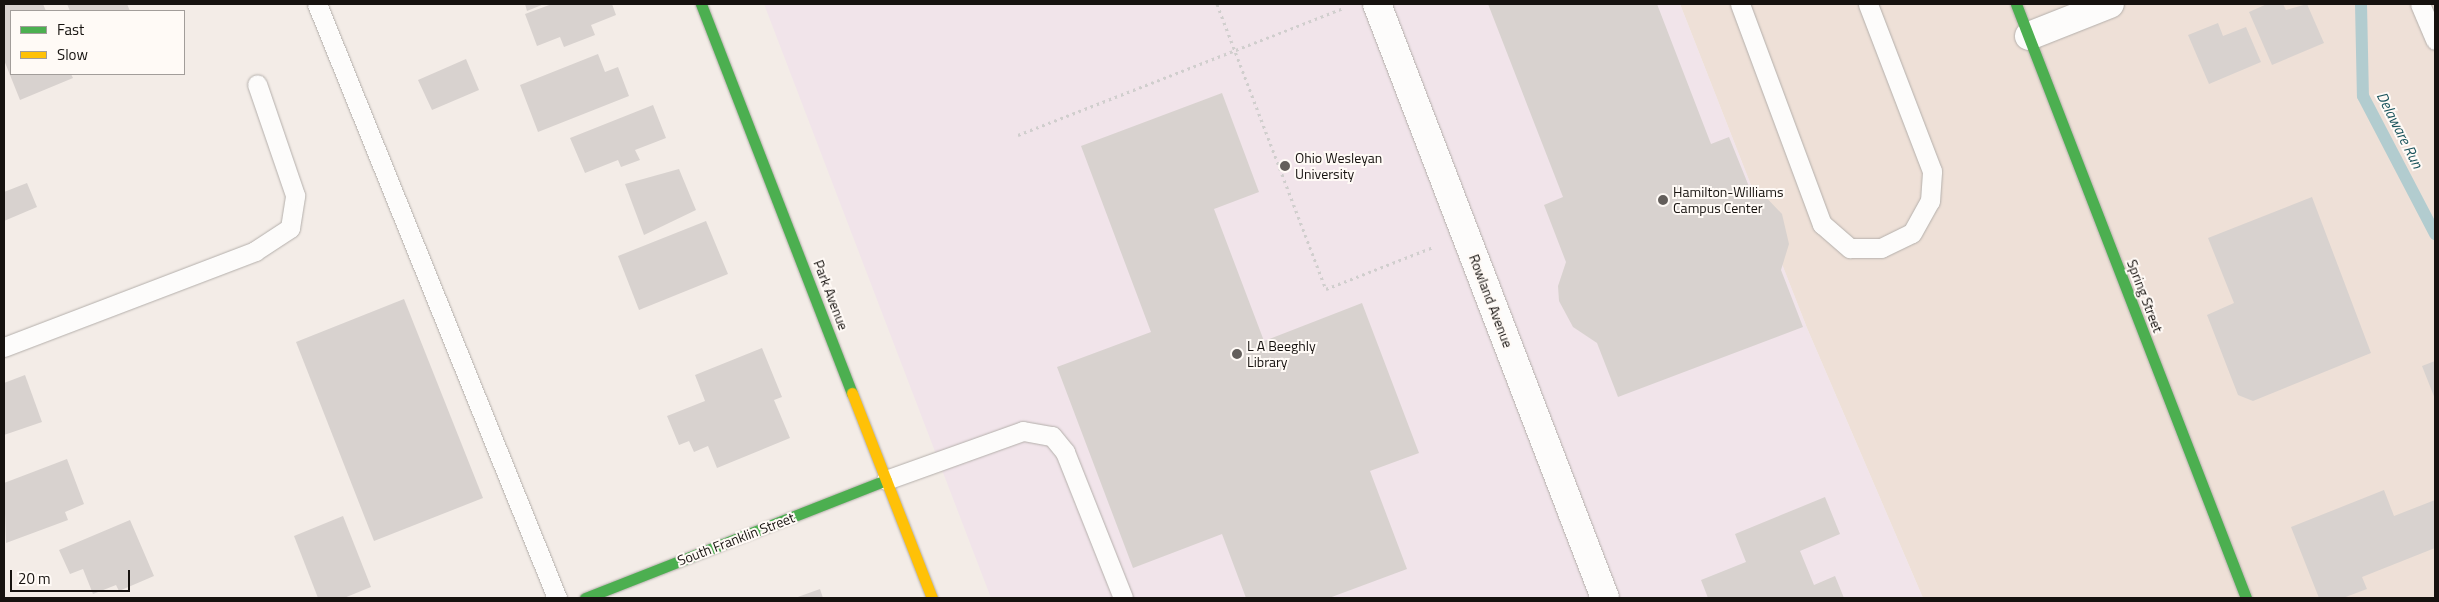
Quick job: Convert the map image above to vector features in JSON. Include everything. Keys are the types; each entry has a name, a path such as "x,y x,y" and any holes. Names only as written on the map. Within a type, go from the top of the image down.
{"street":[{"name":"Park Avenue","path":"701,4 932,598"},
{"name":"Rowland Avenue","path":"1377,4 1605,598"},
{"name":"Spring Street","path":"2016,4 2246,598"},
{"path":"2029,36 2110,4"},
{"name":"South Franklin Street","path":"585,598 886,480"}],"lane":[{"path":"317,4 557,598"},
{"path":"1740,4 1822,224 1850,248 1881,248 1912,233 1930,201 1932,171 1868,4"},
{"path":"2420,4 2435,40"},
{"path":"4,347 255,252 290,228 295,195 257,84"},
{"path":"886,480 1023,431 1052,436 1065,452 1124,598"}],"path":[{"path":"1217,4 1326,289 1466,235"},
{"path":"1018,134 1346,7"}],"shaded area":[{"name":"Ohio Wesleyan University","path":"764,4 1680,4 1807,328 1923,598 991,598"},
{"path":"1680,4 2435,4 2435,598 1923,598 1807,328"}],"building":[{"path":"4,4 43,4 46,10 10,10 10,75 4,60"},
{"path":"67,4 127,4 130,10 70,10"},
{"path":"525,4 544,4 527,11"},
{"path":"552,4 612,4 616,15 591,25 595,35 564,47 560,37 537,46 525,14"},
{"name":"Hamilton-Williams Campus Center","path":"1488,4 1657,4 1711,144 1729,137 1750,189 1761,192 1782,214 1789,244 1781,270 1803,327 1618,397 1597,343 1573,327 1559,301 1558,286 1566,262 1544,205 1563,197"},
{"path":"2267,4 2283,4 2286,10 2307,4 2324,43 2272,65 2249,12"},
{"path":"2218,23 2223,36 2246,27 2261,62 2209,84 2188,35"},
{"path":"598,54 605,72 618,67 629,96 538,132 520,85"},
{"path":"466,59 479,90 432,110 418,80"},
{"path":"10,75 72,75 73,78 20,100"},
{"name":"L A Beeghly Library","path":"1222,93 1259,192 1214,209 1264,341 1362,303 1419,453 1370,471 1407,569 1329,598 1246,598 1222,534 1133,568 1057,367 1151,332 1081,146"},
{"path":"653,105 666,138 635,150 640,160 621,167 618,160 585,173 570,138"},
{"path":"679,169 696,210 644,235 625,184"},
{"path":"27,183 37,207 4,221 4,192"},
{"path":"2312,197 2371,353 2253,401 2238,395 2207,315 2234,303 2208,238"},
{"path":"706,221 728,274 639,310 618,256"},
{"path":"404,299 483,498 374,541 296,342"},
{"path":"762,348 782,397 774,400 790,438 717,468 708,446 694,452 689,441 679,445 667,416 705,401 695,375"},
{"path":"2435,361 2435,399 2422,366"},
{"path":"25,375 42,422 4,435 4,383"},
{"path":"67,459 84,504 65,512 68,520 6,543 4,483"},
{"path":"2384,490 2394,516 2435,500 2435,548 2362,577 2367,589 2343,598 2319,598 2291,527"},
{"path":"1825,497 1840,534 1800,551 1814,585 1835,576 1844,598 1708,598 1701,580 1746,562 1735,534"},
{"path":"343,516 371,587 344,598 318,598 294,536"},
{"path":"130,520 154,576 119,591 116,585 93,594 83,569 70,574 59,550"},
{"path":"820,589 823,598 795,598"}],"waterway":[{"name":"Delaware Run","path":"2361,4 2363,96 2435,234"}],"traffic: fast":[{"path":"701,4 852,393"},
{"path":"2016,4 2246,598"},
{"path":"585,598 886,480"}],"traffic: slow":[{"path":"852,393 932,598"}],"place":[{"name":"Ohio Wesleyan University","path":"1285,166"},
{"name":"Hamilton-Williams Campus Center","path":"1663,200"},
{"name":"L A Beeghly Library","path":"1237,354"}]}
